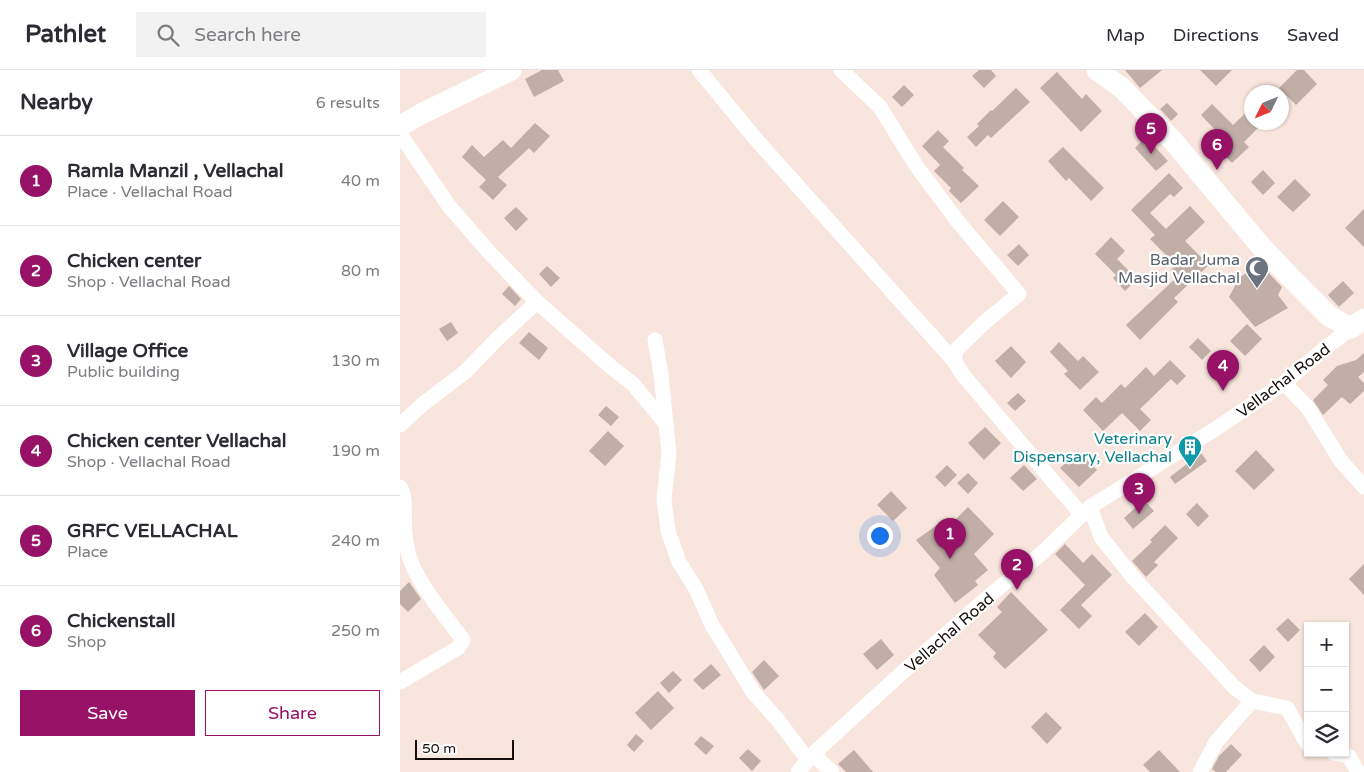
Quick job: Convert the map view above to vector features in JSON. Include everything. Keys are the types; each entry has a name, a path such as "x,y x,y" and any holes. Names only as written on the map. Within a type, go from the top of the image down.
{"main road":[{"path":"400,126 511,70"},
{"path":"1097,70 1122,88 1174,142 1259,244 1329,316 1358,324"}],"street":[{"path":"699,70 754,137 955,362 963,376 1086,510 1101,537 1132,576 1234,687 1252,701 1287,708 1304,738"},
{"path":"841,70 880,107 918,167 954,216 1019,294 985,322 955,352 955,362"},
{"path":"400,134 449,206 488,251 537,302 610,367 633,384 666,424"},
{"path":"400,425 423,404 466,372 499,337 537,302"},
{"name":"Vellachal Road","path":"798,772 811,757 980,604 1042,553 1086,510 1220,426 1284,383 1324,349 1358,324"},
{"path":"655,340 669,454 664,499 668,531 679,562 696,588 712,625 753,692 811,757 832,772"},
{"path":"1284,383 1308,408 1340,460 1364,487"},
{"path":"400,487 402,490 405,533 409,556 415,572 463,640 458,648 400,682"},
{"path":"1200,772 1216,742 1252,701"},
{"path":"1349,756 1358,772"}],"building":[{"path":"542,70 558,70 564,81 534,97 525,79"},
{"path":"979,70 991,70 996,76 984,88 972,76"},
{"path":"1125,70 1162,70 1140,88"},
{"path":"1200,70 1232,70 1216,86"},
{"path":"1297,70 1304,70 1317,84 1296,105 1289,98 1289,85 1282,85"},
{"path":"1057,72 1082,99 1086,94 1102,111 1081,132 1040,88"},
{"path":"904,85 914,95 902,107 892,97"},
{"path":"1016,88 1030,102 991,138 988,135 976,147 967,137 979,126 977,124 991,110"},
{"path":"1167,103 1178,114 1171,121 1160,109"},
{"path":"1212,104 1233,125 1244,115 1244,130 1256,130 1244,142 1249,147 1232,163 1215,146 1223,138 1201,115"},
{"path":"535,123 550,136 534,153 529,148 498,177 507,185 493,200 479,187 486,180 462,157 472,145 484,157 503,140 511,148"},
{"path":"938,130 949,141 943,147 964,168 962,170 979,186 961,203 949,191 951,188 934,171 940,165 922,146"},
{"path":"1146,137 1168,161 1156,171 1135,148"},
{"path":"1063,147 1104,188 1091,201 1069,178 1066,181 1048,161"},
{"path":"1263,170 1275,183 1263,195 1251,182"},
{"path":"1169,173 1183,188 1174,197 1170,194 1150,213 1166,229 1190,206 1205,222 1185,241 1209,265 1174,298 1178,302 1140,340 1126,325 1178,276 1171,270 1176,265 1150,239 1155,235 1131,210"},
{"path":"1295,179 1311,195 1293,212 1277,197"},
{"path":"1003,201 1019,217 1000,236 984,220"},
{"path":"516,207 528,219 516,231 504,218"},
{"path":"1364,209 1364,247 1345,228"},
{"path":"1111,237 1125,251 1117,259 1137,279 1125,291 1113,278 1116,275 1095,254"},
{"path":"1019,244 1029,255 1018,266 1007,255"},
{"name":"Badar Juma Masjid Vellachal","path":"1261,265 1282,287 1278,295 1288,308 1255,327 1229,297 1239,278 1256,266"},
{"path":"547,266 560,278 551,287 539,274"},
{"path":"1343,281 1354,293 1339,307 1328,295"},
{"path":"509,286 521,299 515,306 502,294"},
{"path":"451,322 458,333 447,341 439,329"},
{"path":"1247,324 1262,339 1245,356 1230,341"},
{"path":"529,332 548,348 539,360 519,343"},
{"path":"1198,338 1211,351 1202,360 1189,347"},
{"path":"1059,342 1078,361 1083,356 1099,372 1080,390 1064,374 1068,371 1050,352"},
{"path":"1011,346 1026,362 1011,378 995,361"},
{"path":"1364,353 1364,372 1358,377 1364,383 1364,391 1350,404 1342,397 1323,415 1313,400 1328,385 1323,380 1337,366 1356,360"},
{"path":"1170,360 1186,376 1177,385 1171,379 1140,409 1151,420 1140,431 1122,413 1103,431 1083,410 1096,397 1102,403 1121,384 1125,388 1146,367 1154,376"},
{"path":"1018,393 1026,401 1015,411 1007,403"},
{"path":"606,406 619,417 611,426 598,415"},
{"path":"985,427 1001,443 984,460 968,443"},
{"path":"608,431 624,446 605,466 589,451"},
{"path":"1256,450 1275,470 1254,490 1235,471"},
{"path":"1078,451 1097,470 1079,487 1060,468"},
{"name":"Veterinary Dispensary, Vellachal","path":"1201,453 1207,461 1175,484 1170,477"},
{"path":"947,465 957,475 945,487 935,477"},
{"path":"1024,465 1037,479 1023,491 1010,478"},
{"path":"968,473 978,483 968,494 957,483"},
{"path":"891,491 907,508 893,521 877,505"},
{"path":"1144,500 1154,511 1133,529 1124,518"},
{"path":"1197,503 1209,516 1198,527 1186,514"},
{"path":"968,507 994,534 974,554 988,570 975,581 978,585 955,603 934,575 940,568 916,540 937,525 943,532"},
{"path":"1165,525 1178,538 1154,562 1158,565 1146,577 1132,561 1152,542 1150,540"},
{"path":"1065,544 1083,563 1092,554 1112,575 1081,605 1092,616 1079,629 1060,610 1085,585 1055,554"},
{"path":"1364,564 1364,595 1349,579"},
{"path":"409,582 421,599 408,612 400,604 400,591"},
{"path":"1011,592 1048,630 1005,669 993,657 996,653 978,635 1002,612 997,607"},
{"path":"1145,613 1158,627 1139,646 1125,632"},
{"path":"1288,618 1300,630 1288,642 1276,629"},
{"path":"881,639 894,655 877,670 863,654"},
{"path":"1264,645 1275,657 1260,672 1249,660"},
{"path":"764,660 779,676 764,690 752,672"},
{"path":"711,664 721,675 703,690 693,680"},
{"path":"673,671 682,680 669,693 660,683"},
{"path":"658,691 674,708 651,730 635,713"},
{"path":"1046,712 1062,728 1047,744 1031,727"},
{"path":"636,734 644,741 634,752 627,745"},
{"path":"701,736 714,746 706,755 694,744"},
{"path":"1231,744 1242,755 1226,772 1216,772 1212,769 1219,756"},
{"path":"748,749 761,761 752,771 739,758"},
{"path":"854,750 873,772 846,772 838,764"},
{"path":"1159,750 1180,772 1150,772 1143,765"}],"place":[{"name":"GRFC VELLACHAL","path":"1151,154"},
{"name":"Chickenstall","path":"1217,170"},
{"name":"Badar Juma Masjid Vellachal","path":"1257,289"},
{"name":"Chicken center Vellachal","path":"1223,391"},
{"name":"Veterinary Dispensary, Vellachal","path":"1190,468"},
{"name":"Village Office","path":"1139,514"},
{"name":"Ramla Manzil , Vellachal","path":"950,559"},
{"name":"Chicken center","path":"1017,590"}]}
